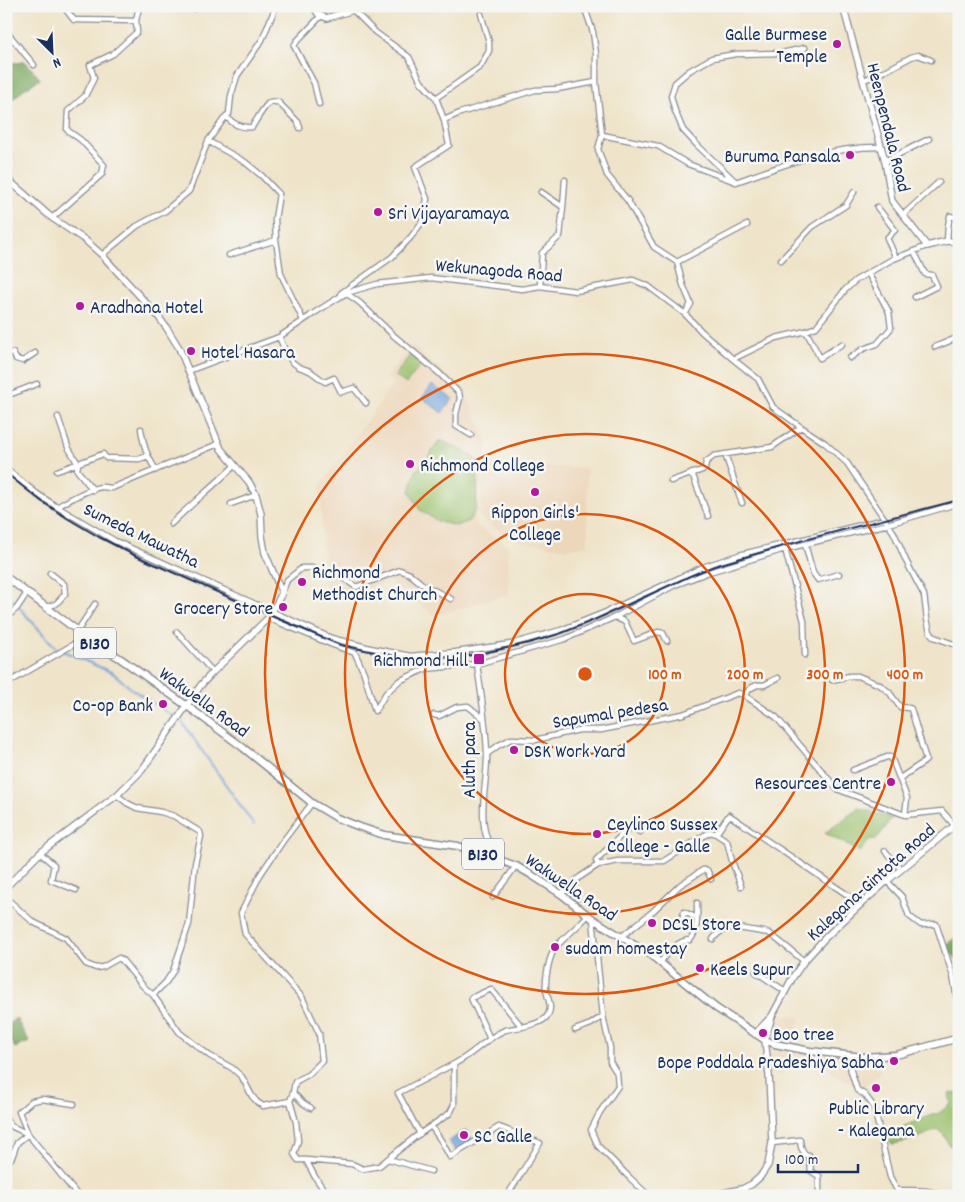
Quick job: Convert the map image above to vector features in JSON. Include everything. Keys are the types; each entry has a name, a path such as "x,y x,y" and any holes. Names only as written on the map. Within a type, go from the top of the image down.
{"main road":[{"name":"Wakwella Road","path":"6,577 241,746 312,802 337,818 384,835 458,846 516,866 561,894 590,917 661,962 716,1008 765,1040 775,1044 810,1051 862,1057 896,1055 959,1038"}],"street":[{"path":"63,6 74,20 136,21"},
{"path":"52,218 102,174 104,165 81,140 67,130 68,111 85,96 94,78 90,65 113,54 138,32 136,21 139,6"},
{"path":"102,255 137,226 165,211 189,191 208,141 229,114 230,96 237,76 262,40 276,6"},
{"path":"188,371 280,337 392,257 422,222 426,199 415,166 449,145 444,120 436,98 421,82 409,57 375,32 356,8 327,18 318,15 313,6"},
{"path":"584,6 593,32 596,54 596,82 602,135 598,149 607,175 628,201 654,247 677,262 683,285 691,304 684,314"},
{"name":"Heenpendala Road","path":"843,6 882,147 892,201 927,246"},
{"path":"436,98 480,66 489,51 489,42 481,14"},
{"path":"319,104 314,83 294,46 321,16"},
{"path":"6,31 34,64"},
{"path":"736,182 683,130 671,96 675,82 689,70 712,58 736,54 782,53 805,48"},
{"path":"864,80 911,57 918,55 931,60"},
{"path":"444,120 460,113 535,90 557,90 596,82"},
{"path":"226,116 242,128 252,127 266,106 274,101 278,102 298,122 300,128"},
{"path":"602,135 658,146 688,164 736,182 800,159 832,152 882,147"},
{"path":"885,161 929,139"},
{"path":"208,141 245,162 279,194 275,219 281,274 303,320"},
{"path":"6,178 52,218 85,240 102,255 158,316 176,342 218,444 234,466 249,482 256,495 261,514 265,553 282,593"},
{"path":"540,286 542,253 560,236 565,180"},
{"path":"903,215 939,182"},
{"path":"541,192 563,207"},
{"path":"782,260 812,227 846,205 854,192"},
{"path":"877,207 896,230 887,238 896,258"},
{"path":"947,241 950,216 959,218"},
{"path":"677,262 747,225"},
{"path":"229,256 276,240"},
{"path":"733,359 776,338 816,327 845,290 868,272 896,258 927,246 947,241 959,242"},
{"path":"914,251 925,274 932,275 937,286 915,297"},
{"path":"850,358 863,349 877,344 891,328 889,312 868,272"},
{"name":"Wekunagoda Road","path":"311,315 346,293 377,284 430,278 522,289 540,286 576,291 632,280 648,286 684,314 702,332 758,379 773,407 825,442 847,462 888,524 924,595 930,632 934,637 959,646"},
{"path":"346,293 360,303 459,393 456,426 471,435"},
{"path":"806,331 820,358 842,344"},
{"path":"280,337 292,362 310,371 325,382 334,378 341,392 354,388 366,403"},
{"path":"935,347 959,337"},
{"path":"6,353 13,353 16,359 23,361 35,353"},
{"path":"6,396 36,384"},
{"path":"58,417 68,447 78,464 78,470 93,490"},
{"path":"671,482 705,469 706,462 714,456 772,447 801,427"},
{"path":"141,428 144,446 156,470"},
{"path":"57,508 68,500 93,490 102,487 112,488 218,444"},
{"path":"57,471 104,454 106,458 139,459 148,456"},
{"path":"725,454 742,503"},
{"path":"171,524 234,466"},
{"name":"Sumeda Mawatha","path":"6,468 57,508 114,541 331,638 410,656 474,650 511,644 561,630 606,612 712,564 885,519"},
{"path":"692,473 708,516"},
{"path":"230,504 256,495"},
{"path":"268,618 356,653 375,711 386,694 399,681 425,669 477,664 564,639 675,586 709,572 959,503"},
{"path":"805,544 818,580 839,574"},
{"path":"785,550 804,620 805,655"},
{"path":"6,888 40,853 117,795 142,770 186,706 213,672 268,618 287,580 302,568 313,568 339,575 356,587 400,570 451,599"},
{"path":"46,607 56,604 65,594 64,584 50,573"},
{"path":"6,618 17,608 27,593"},
{"path":"78,630 95,604"},
{"path":"615,616 625,622 634,641 658,632 663,633 667,641"},
{"path":"177,632 213,672"},
{"path":"6,684 86,636"},
{"name":"Aluth para","path":"477,664 487,754 483,810 485,834 488,840 481,853"},
{"path":"832,680 858,676 880,685 889,692 900,706 911,709 926,760 900,778"},
{"name":"Sapumal pedesa","path":"487,754 499,744 511,739 535,740 579,730 601,730 683,714 738,693 744,695 757,685 764,685 778,678"},
{"path":"744,695 776,717 837,789 905,815 942,811 957,824"},
{"path":"434,715 439,716 457,707 468,706 484,719"},
{"path":"854,770 891,757 907,798 905,815"},
{"path":"117,795 137,808 174,816 200,832 201,836 189,924 173,971 166,982 153,995"},
{"path":"312,802 282,841 260,876 241,913 245,934 302,998 318,1033 322,1061 309,1074 295,1082 290,1101 296,1122 298,1141 294,1154 298,1160 352,1164 363,1169 379,1166 450,1113 454,1105 454,1064"},
{"path":"716,834 729,815 861,904"},
{"name":"Kalegana-Gintota Road","path":"765,1040 772,1016 804,960 861,904 957,824"},
{"path":"598,865 596,860 631,826 640,832"},
{"path":"561,894 580,877 598,865 618,861 664,861 711,832 727,842 741,886"},
{"path":"885,851 901,869"},
{"path":"40,853 54,865 51,880 76,890"},
{"path":"492,897 516,866"},
{"path":"621,937 651,913 680,885 703,870 707,870 711,878"},
{"path":"887,881 902,897 908,916 921,925 936,924 953,976 959,1009"},
{"path":"6,898 33,922 66,938 86,964 96,968 103,967 119,958 122,960 143,986 153,995 180,1033 210,1056 232,1068 242,1077 257,1102 263,1106 290,1101"},
{"path":"661,962 664,956 684,940 690,940 694,935 697,918 696,903"},
{"path":"682,919 684,912 697,918"},
{"path":"420,1134 398,1094 454,1064 494,1036 507,1030 541,1021 548,1016 551,1007 546,989 547,971 554,950 568,934 590,917 603,1016 610,1048 610,1062 617,1073 618,1086 600,1112 591,1130 598,1146 649,1196"},
{"path":"714,939 719,932 732,927 769,933 804,960"},
{"path":"756,972 785,991"},
{"path":"490,1039 471,998 491,989 522,1027"},
{"path":"575,1030 591,1024 603,1016"},
{"name":"Kalegana-Gintota Road","path":"755,1034 772,1016"},
{"path":"708,1196 742,1189 752,1184 760,1177 768,1164 772,1143 769,1076 765,1040"},
{"path":"849,1055 851,1071 857,1090 865,1095 874,1107 890,1177 897,1190 931,1192 941,1196"},
{"path":"293,1094 311,1108"},
{"path":"74,1104 42,1099 32,1101 19,1112 28,1134 78,1196"},
{"path":"6,1119 11,1126 28,1134"},
{"path":"431,1126 450,1157 499,1127 540,1143 507,1196"},
{"path":"6,1164 12,1157 17,1143 28,1134"},
{"path":"772,1143 800,1140 805,1155 809,1156 811,1171 819,1176 819,1196"},
{"path":"388,1159 431,1171"},
{"path":"306,1160 328,1196"},
{"path":"742,1189 749,1196"}],"shaded area":[{"name":"Richmond College","path":"412,345 464,390 487,442 475,525 508,546 509,594 435,616 387,581 346,597 325,589 320,486 393,384 386,378"},
{"name":"Rippon Girls' College","path":"487,465 587,468 588,545 567,549 513,540 478,516"},
{"path":"777,1014 800,1018 800,1022 797,1025 799,1031 798,1049 881,1056 880,1074 863,1087 835,1076 828,1066 827,1070 823,1072 816,1065 803,1069 788,1064 781,1074 769,1075 765,1040 770,1034"}],"green space":[{"path":"25,61 40,79 24,89 6,105 6,62 19,63"},
{"path":"410,355 422,363 406,384 395,376"},
{"path":"440,440 472,455 478,464 476,509 469,521 456,526 437,521 419,509 410,491 416,471"},
{"path":"859,808 892,818 876,840 870,839 860,852 825,833"},
{"path":"959,937 959,962 948,949 948,943"},
{"path":"16,1018 29,1042 15,1048 10,1038 6,1037 6,1026"},
{"path":"949,1093 959,1094 959,1149 949,1145 944,1135 937,1129 915,1139 898,1143 892,1144 887,1138 896,1130 939,1113 951,1104"}],"water":[{"path":"432,385 453,399 442,413 422,398"},
{"name":"SC Galle","path":"466,1130 473,1141 456,1152 449,1141"}],"waterway":[{"path":"6,593 56,648 113,673 133,690 182,722 254,825"}],"railway":[{"path":"6,473 41,501 67,518 136,556 340,645 410,659 458,657 529,643 562,633 594,620 714,566 804,540 959,500"}],"place":[{"name":"Galle Burmese Temple","path":"837,44"},
{"name":"Buruma Pansala","path":"850,155"},
{"name":"Sri Vijayaramaya","path":"378,212"},
{"name":"Aradhana Hotel","path":"80,306"},
{"name":"Hotel Hasara","path":"191,351"},
{"name":"Richmond College","path":"410,464"},
{"name":"Rippon Girls' College","path":"535,492"},
{"name":"Richmond Methodist Church","path":"302,582"},
{"name":"Grocery Store","path":"283,607"},
{"name":"Richmond Hill","path":"479,659"},
{"name":"Co-op Bank","path":"163,704"},
{"name":"DSK Work Yard","path":"514,750"},
{"name":"Resources Centre","path":"891,782"},
{"name":"Ceylinco Sussex College - Galle","path":"597,834"},
{"name":"DCSL Store","path":"652,923"},
{"name":"sudam homestay","path":"555,947"},
{"name":"Keels Supur","path":"700,968"},
{"name":"Boo tree","path":"763,1033"},
{"name":"Bope Poddala Pradeshiya Sabha","path":"894,1061"},
{"name":"Public Library - Kalegana","path":"876,1088"},
{"name":"SC Galle","path":"464,1135"}]}
